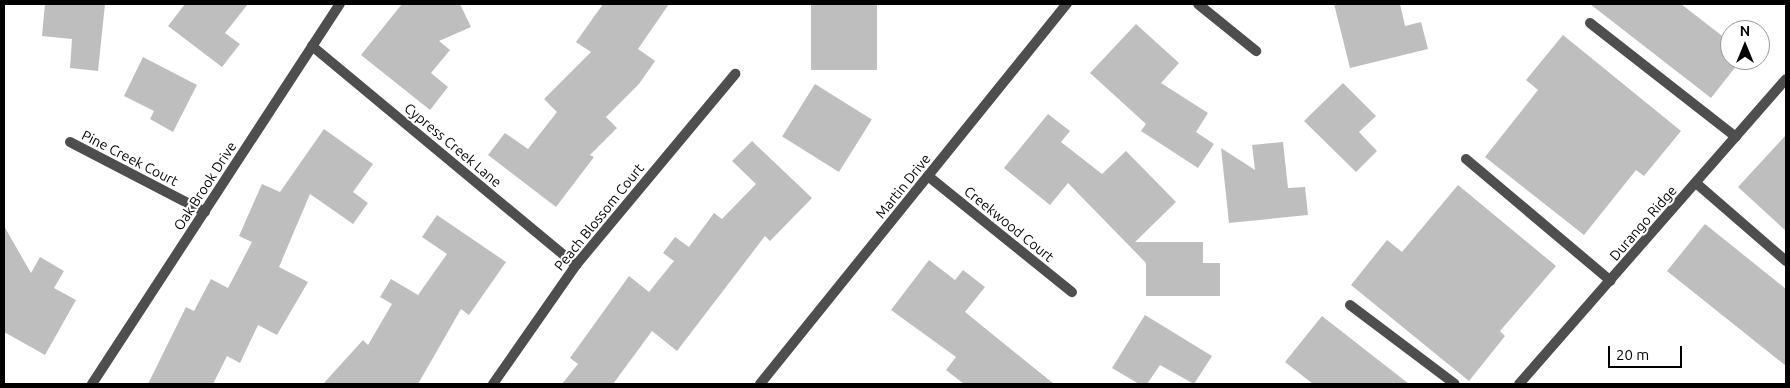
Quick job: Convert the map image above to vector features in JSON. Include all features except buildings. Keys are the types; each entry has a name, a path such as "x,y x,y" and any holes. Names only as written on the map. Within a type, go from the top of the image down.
{"street":[{"name":"Oak Brook Drive","path":"92,384 340,4"},
{"name":"Martin Drive","path":"760,384 1067,4"},
{"path":"1198,4 1256,50"},
{"path":"1590,24 1736,137"},
{"name":"Cypress Creek Lane","path":"312,46 576,265"},
{"name":"Peach Blossom Court","path":"492,384 576,265 735,74"},
{"name":"Durango Ridge","path":"1519,384 1786,79"},
{"name":"Pine Creek Court","path":"70,142 204,212"},
{"path":"1466,159 1611,281"},
{"name":"Creekwood Court","path":"928,176 1072,292"},
{"path":"1696,182 1786,261"},
{"path":"1350,305 1455,384"}]}
